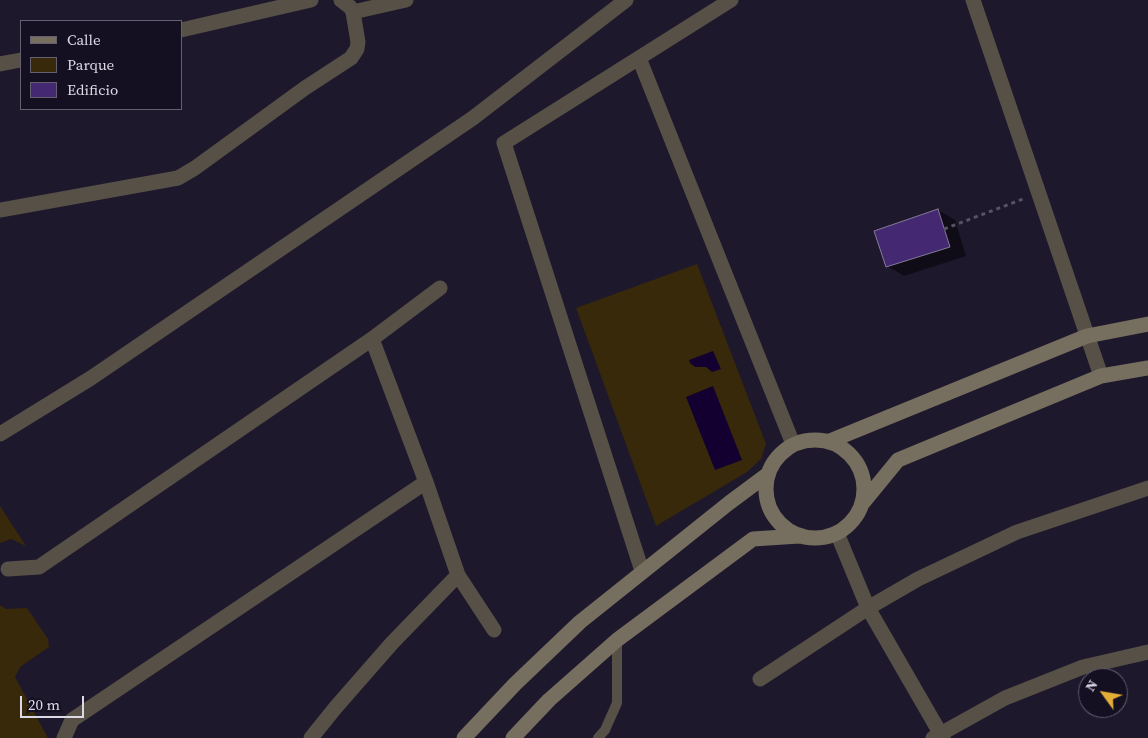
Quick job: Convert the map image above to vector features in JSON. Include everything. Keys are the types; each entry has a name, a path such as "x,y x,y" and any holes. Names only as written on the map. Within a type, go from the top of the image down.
{"street":[{"path":"182,30 311,0"},
{"path":"0,210 178,178 195,168 305,88 351,58 357,49 358,42 353,12 341,0"},
{"path":"353,12 406,0"},
{"path":"0,434 91,378 473,118 626,0"},
{"path":"642,571 504,143 731,0"},
{"path":"973,0 1101,376"},
{"path":"639,58 793,444"},
{"path":"0,64 20,60"},
{"path":"8,569 39,567 372,339 440,288"},
{"path":"830,441 1087,336 1148,324"},
{"path":"372,339 426,482 458,576 494,630"},
{"path":"513,738 549,700 617,640 753,539 799,536 819,538 837,533 852,521 862,504 898,460 1101,376 1148,368"},
{"path":"799,536 782,526 771,511 765,493 768,474 777,456 793,444 811,439 830,441 847,451 859,466 864,484 862,504"},
{"path":"464,738 515,684 580,622 642,571 768,474"},
{"path":"64,738 72,720 426,482"},
{"path":"760,678 868,608 918,579 1017,532 1148,488"},
{"path":"837,533 868,608 939,736 1005,698 1083,667 1148,652"},
{"path":"311,738 336,706 392,643 458,576"}],"lane":[{"path":"598,738 605,730 617,703 617,640"}],"path":[{"path":"944,229 1039,193"}],"green space":[{"path":"697,264 766,444 761,459 747,472 656,526 576,308"},
{"path":"0,506 26,546 11,539 0,543"},
{"path":"0,605 6,609 27,608 48,639 49,647 20,667 15,677 48,738 0,738"}],"shaded area":[{"path":"713,351 721,369 712,372 706,367 695,367 690,363 689,360"},
{"path":"713,386 742,460 715,470 686,397"}],"building":[{"path":"938,209 950,247 886,267 874,231"}]}
